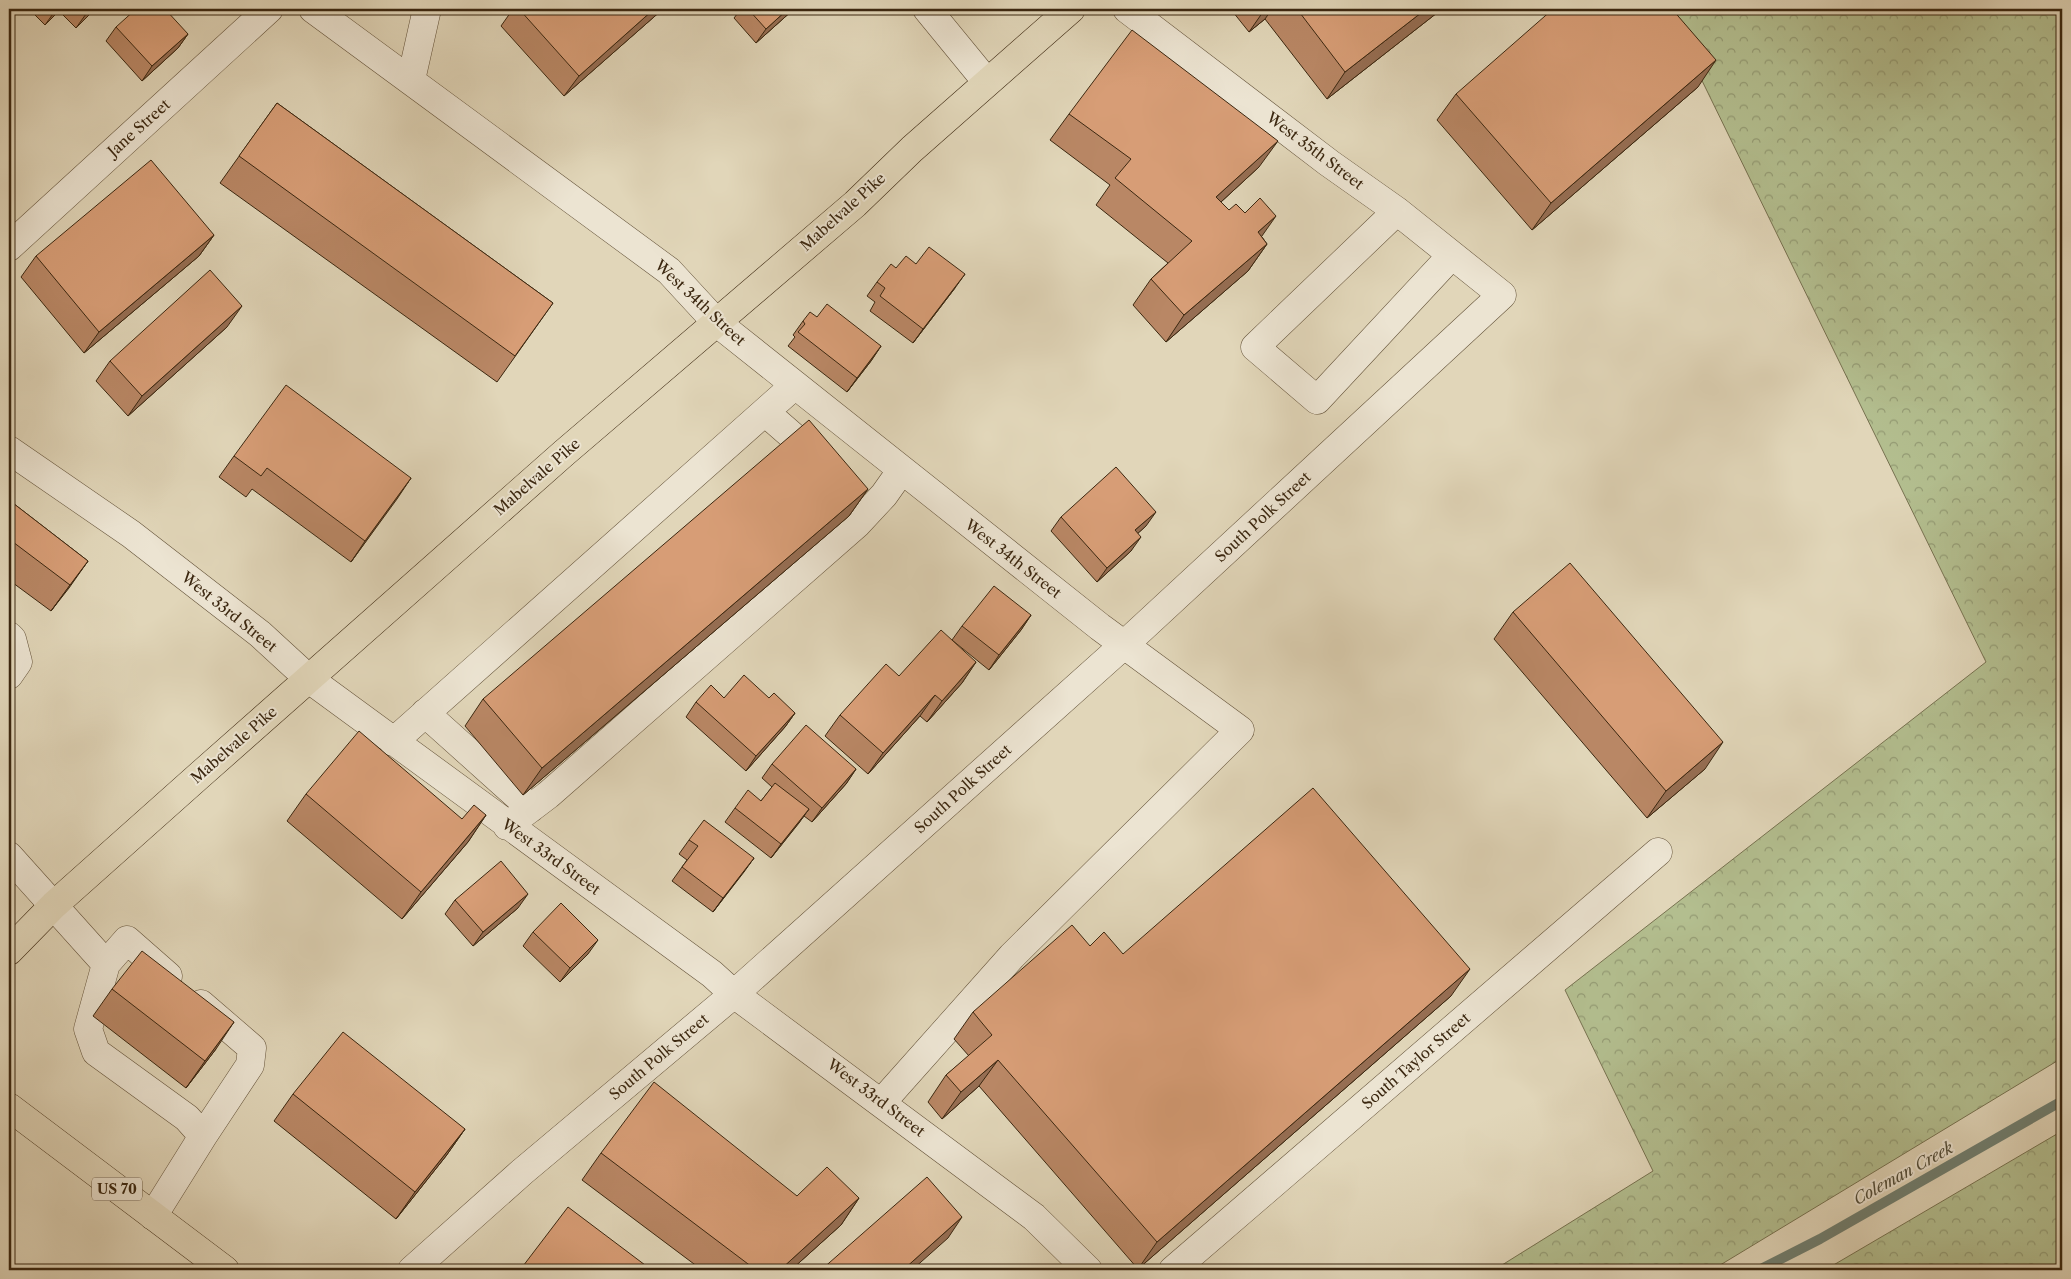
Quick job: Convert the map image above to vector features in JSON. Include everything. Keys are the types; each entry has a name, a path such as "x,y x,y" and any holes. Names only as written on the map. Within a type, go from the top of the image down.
{"main road":[{"name":"Mabelvale Pike","path":"9,951 54,905 564,453 856,204 986,81 1071,9"},
{"name":"US 70","path":"9,1107 225,1270"}],"street":[{"name":"Jane Street","path":"9,247 269,9"},
{"name":"West 34th Street","path":"313,9 670,271 716,322 901,471 1100,627 1126,644 1181,688 1240,730 1012,956 882,1102"},
{"path":"411,80 427,9"},
{"path":"927,9 986,81"},
{"name":"West 35th Street","path":"1127,9 1329,164 1396,211 1502,295"},
{"path":"1396,211 1255,347 1317,400 1452,255"},
{"name":"South Polk Street","path":"412,1270 522,1172 734,994 1126,644 1502,295"},
{"path":"393,742 795,385"},
{"path":"765,412 873,507"},
{"name":"West 33rd Street","path":"9,450 131,534 260,634 309,679 507,826 712,974 734,994 882,1102 1034,1217 1088,1270"},
{"path":"507,826 548,795 857,524 884,495 901,471"},
{"path":"9,636 12,639 18,662 9,675"},
{"path":"425,713 531,808"},
{"name":"South Taylor Street","path":"1173,1270 1658,852"},
{"path":"9,856 106,964"},
{"path":"153,1216 250,1065 252,1048 126,940 106,964 88,1029 96,1052 186,1118 203,1136"}],"green space":[{"path":"1667,9 2062,9 2062,1058 1712,1270 1494,1270 1653,1171 1565,990 1986,662"},
{"path":"2062,1131 2062,1270 1825,1270"}],"building":[{"path":"81,9 91,9 86,14"},
{"path":"136,9 165,9 188,34 152,66 116,27"},
{"path":"519,9 654,9 579,76"},
{"path":"748,9 788,9 766,29"},
{"path":"1297,9 1426,9 1345,72"},
{"path":"1553,9 1672,9 1716,60 1551,203 1456,94"},
{"path":"1132,30 1278,141 1216,197 1229,210 1236,204 1245,213 1260,198 1276,216 1258,232 1267,244 1184,315 1151,279 1192,241 1115,178 1131,159 1069,114"},
{"path":"277,103 553,303 515,356 239,156"},
{"path":"151,160 214,235 99,332 36,256"},
{"path":"929,247 965,274 923,329 880,296 885,288 877,282 891,264 896,268 906,256 916,264"},
{"path":"210,270 242,306 142,396 110,361"},
{"path":"827,304 881,346 857,378 798,332 805,324 803,321 810,312 817,317"},
{"path":"286,385 411,478 365,541 267,468 261,476 234,456"},
{"path":"809,420 868,489 542,768 483,699"},
{"path":"1116,467 1156,512 1135,530 1141,537 1107,568 1061,517"},
{"path":"9,500 88,561 70,585 9,539"},
{"path":"1570,563 1723,742 1666,791 1513,612"},
{"path":"994,586 1031,615 999,655 962,626"},
{"path":"941,630 976,662 942,701 935,695 883,753 840,715 886,664 899,676"},
{"path":"744,675 769,698 774,693 795,713 756,756 696,702 711,685 724,698"},
{"path":"806,725 856,769 822,808 772,764"},
{"path":"359,731 462,819 474,805 486,815 421,892 306,794"},
{"path":"775,783 809,809 781,844 735,808 748,790 761,801"},
{"path":"1313,788 1470,969 1157,1242 998,1060 961,1092 946,1075 992,1035 973,1012 1072,925 1090,946 1104,932 1123,954"},
{"path":"704,820 754,858 723,898 682,867 698,846 689,840"},
{"path":"501,861 528,894 483,932 455,900"},
{"path":"561,903 598,940 570,968 533,932"},
{"path":"142,951 234,1022 205,1061 112,989"},
{"path":"343,1032 465,1129 415,1192 293,1094"},
{"path":"654,1082 797,1196 827,1167 859,1198 780,1270 756,1270 601,1153"},
{"path":"927,1177 962,1217 903,1270 821,1270"},
{"path":"568,1207 649,1268 648,1270 520,1270"}],"waterway":[{"name":"Coleman Creek","path":"1759,1270 1820,1239 2062,1101"}]}
